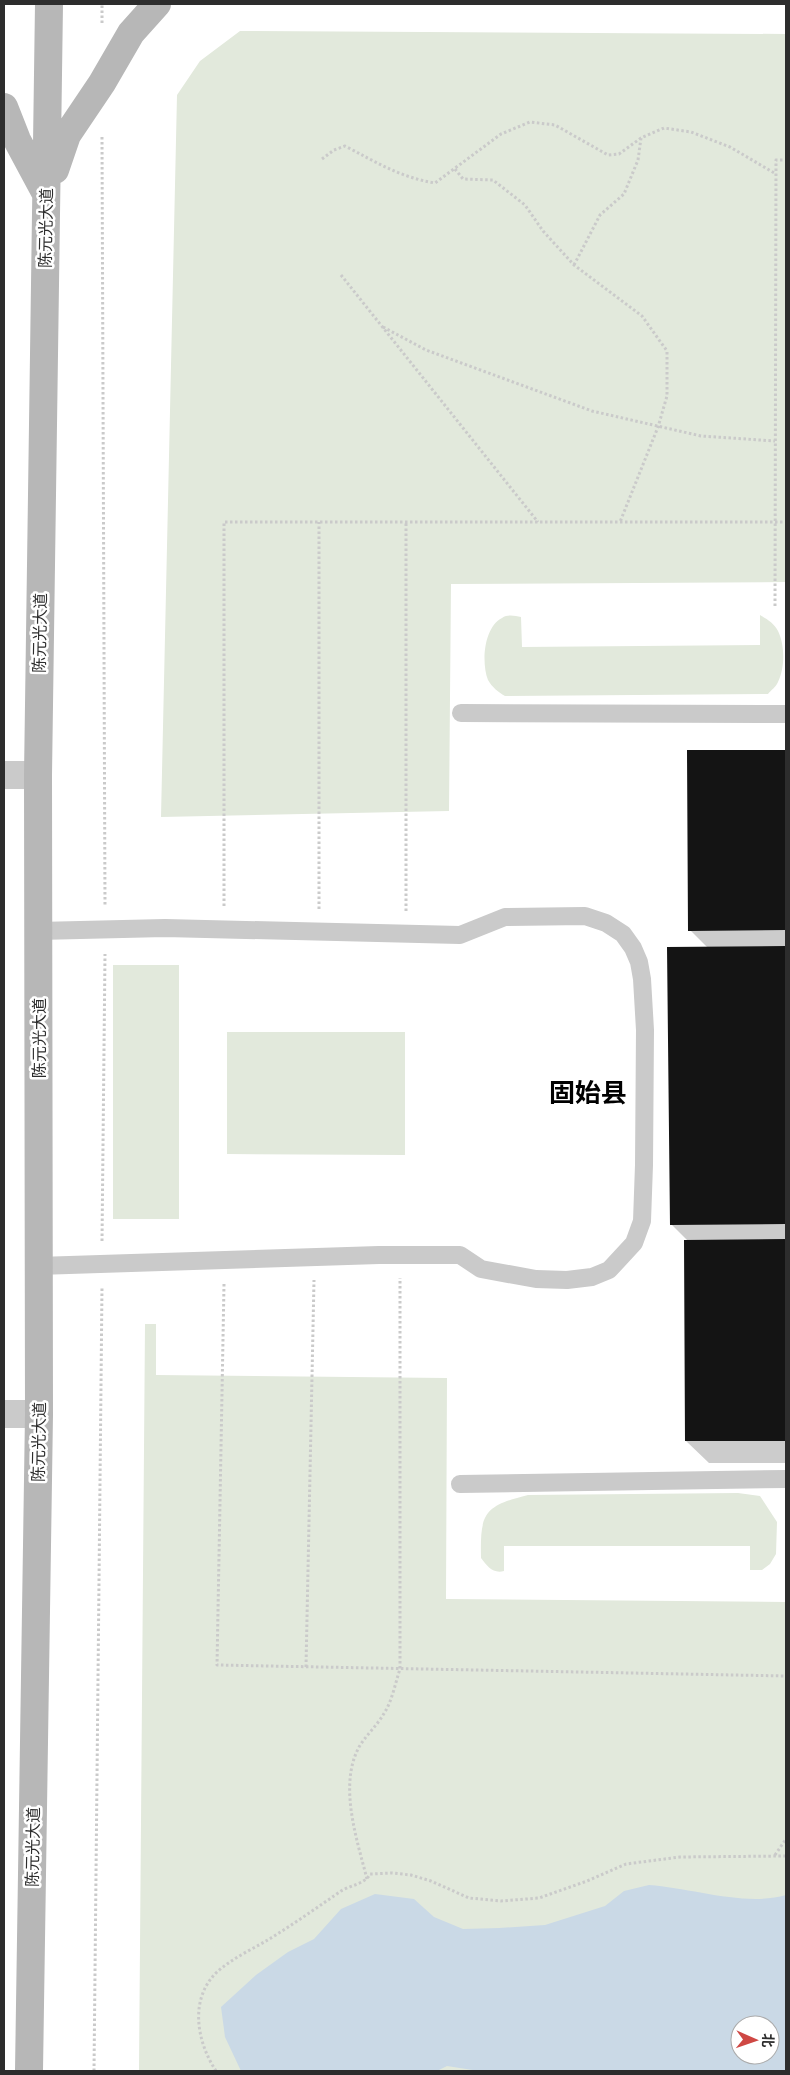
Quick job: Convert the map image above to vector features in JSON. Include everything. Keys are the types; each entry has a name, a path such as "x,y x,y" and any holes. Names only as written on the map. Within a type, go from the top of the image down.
{"main road":[{"name":"陈元光大道","path":"29,2071 40,1414 38,1266 38,775 49,4"},
{"path":"46,195 66,135 102,83 131,33 157,4"},
{"path":"4,107 17,140 46,195"}],"street":[{"path":"4,775 38,775"},
{"path":"4,1414 40,1414"}],"lane":[{"path":"461,714 786,714"},
{"path":"38,930 224,929 460,935 505,917 585,916 606,922 623,934 633,948 639,962 642,979 645,1030 642,1221 634,1243 609,1270 592,1277 567,1280 536,1279 481,1269 460,1255 400,1254 38,1266"},
{"path":"460,1484 786,1479"}],"path":[{"path":"102,4 102,24"},
{"path":"322,159 334,150 345,146 387,169 417,180 435,183 502,134 530,122 555,124 608,155 620,154 641,138 664,128 691,132 730,147 776,174"},
{"path":"94,2071 105,929 102,129"},
{"path":"574,265 600,215 624,194 638,160 641,138"},
{"path":"775,606 776,160 786,160"},
{"path":"454,169 463,179 493,180 525,205 543,231 574,265 642,316 667,351 667,396 658,427 620,522"},
{"path":"341,275 538,522"},
{"path":"383,327 426,350 592,412 701,436 775,441"},
{"path":"224,929 224,522 786,522"},
{"path":"319,522 319,931"},
{"path":"406,522 406,933"},
{"path":"367,1880 352,1824 350,1782 353,1758 359,1746 385,1713 400,1669 400,1254"},
{"path":"306,1667 314,1258"},
{"path":"225,1261 217,1665 786,1676"},
{"path":"775,1856 786,1839"},
{"path":"216,2071 207,2058 199,2033 198,2009 205,1986 217,1972 240,1956 273,1937 348,1887 367,1880 370,1874 392,1872 410,1875 431,1881 468,1898 501,1901 539,1898 587,1881 626,1864 680,1857 786,1856"}],"shaded area":[{"path":"240,31 786,34 786,582 451,584 449,811 161,817 177,95 200,61"},
{"path":"760,615 776,628 783,650 780,676 776,685 768,694 505,696 491,685 486,673 485,655 488,637 496,623 507,616 521,617 522,647 760,645"},
{"path":"113,965 179,965 179,1219 113,1219"},
{"path":"227,1032 405,1032 405,1155 227,1154"},
{"path":"145,1324 156,1324 156,1375 447,1378 446,1599 786,1602 786,2071 139,2071"},
{"path":"738,1493 760,1496 777,1522 776,1554 770,1564 762,1570 750,1570 750,1546 504,1546 504,1571 500,1572 491,1569 481,1558 482,1531 488,1514 502,1503 528,1495"}],"water":[{"path":"649,1885 736,1898 754,1899 786,1895 786,2071 479,2071 447,2066 437,2071 241,2071 225,2037 221,2007 256,1975 288,1952 314,1939 341,1909 375,1894 414,1899 434,1917 463,1929 545,1925 605,1906 624,1891"}],"building":[{"path":"687,750 786,750 786,930 688,931"},
{"path":"786,946 786,1224 670,1225 667,947"},
{"path":"786,1239 786,1441 685,1441 684,1240"}],"district":[{"name":"固始县","path":"588,1093"}]}
